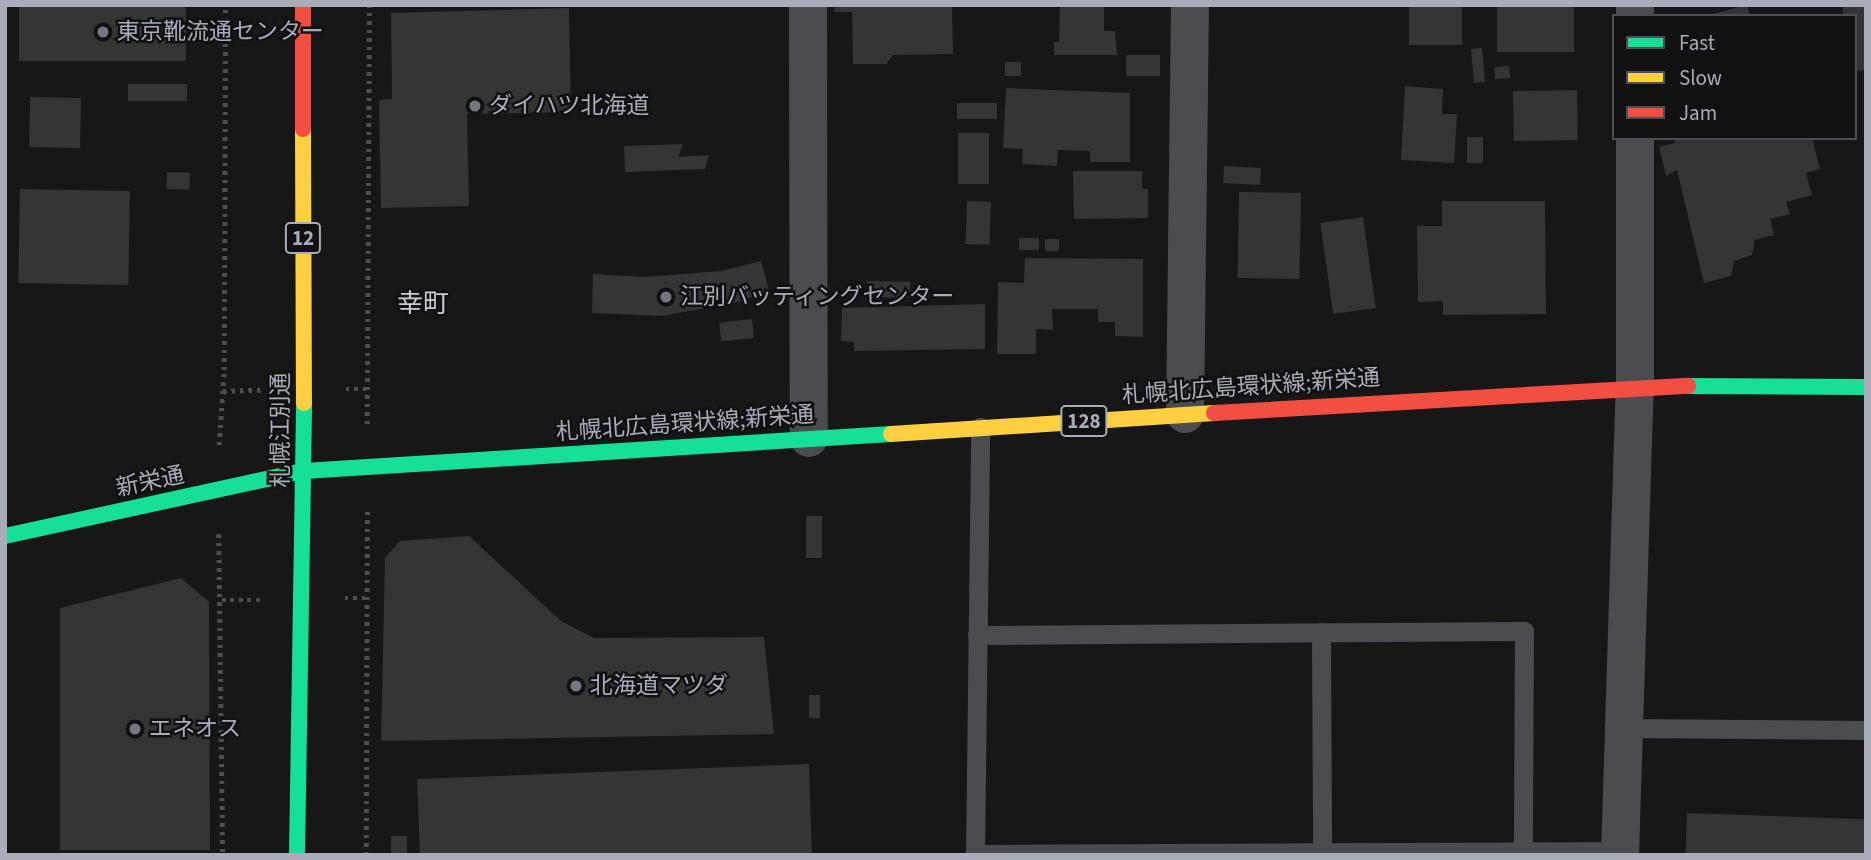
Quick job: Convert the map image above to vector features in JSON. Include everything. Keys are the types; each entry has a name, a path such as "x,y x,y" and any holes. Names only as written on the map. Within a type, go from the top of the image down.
{"main road":[{"name":"札幌江別通","path":"297,855 304,471 303,5"},
{"name":"札幌北広島環状線;新栄通","path":"304,471 1635,386 1866,387"},
{"name":"新栄通","path":"5,536 304,471"}],"street":[{"path":"808,5 809,438"},
{"path":"1185,414 1190,5"},
{"path":"1620,853 1635,386 1635,140"}],"lane":[{"path":"980,427 975,854 1620,853"},
{"path":"977,635 1524,631 1523,853"},
{"path":"1321,632 1322,853"},
{"path":"1624,728 1866,730"}],"path":[{"path":"223,855 220,490 225,5"}],"building":[{"name":"東京靴流通センター","path":"19,5 186,5 186,61 19,61"},
{"path":"836,5 952,5 953,54 893,55 886,64 853,64 852,12 834,12"},
{"path":"1060,5 1104,5 1104,31 1115,31 1117,55 1054,55 1054,42 1059,42"},
{"path":"1409,5 1462,5 1462,45 1409,45"},
{"path":"1497,5 1574,5 1574,52 1497,52"},
{"path":"1747,5 1749,14 1713,14"},
{"path":"1843,5 1866,5 1866,70 1857,71 1857,14 1843,14"},
{"name":"ダイハツ北海道","path":"569,8 571,112 467,114 469,206 381,208 379,100 392,99 391,13"},
{"path":"1482,48 1485,82 1474,83 1471,49"},
{"path":"1126,55 1160,55 1160,76 1126,76"},
{"path":"1005,62 1021,62 1021,76 1005,76"},
{"path":"1509,66 1510,78 1495,79 1494,67"},
{"path":"128,84 187,84 187,101 128,101"},
{"path":"1405,86 1443,89 1442,114 1457,114 1454,163 1401,160"},
{"path":"1006,88 1130,93 1130,162 1090,162 1090,151 1058,150 1057,166 1022,164 1023,149 1003,148"},
{"path":"1577,90 1578,140 1514,141 1513,91"},
{"path":"30,97 81,98 80,148 29,147"},
{"path":"957,103 997,103 997,119 957,119"},
{"path":"958,133 989,133 989,184 958,184"},
{"path":"1467,137 1483,137 1483,163 1467,163"},
{"path":"1674,140 1813,140 1820,169 1806,173 1812,195 1786,202 1790,214 1770,219 1774,235 1755,240 1752,255 1734,261 1731,276 1704,283 1677,170 1666,176 1659,147 1675,143"},
{"path":"683,144 678,157 709,155 705,169 625,172 624,146"},
{"path":"1224,166 1261,168 1260,185 1223,183"},
{"path":"1073,171 1142,171 1142,189 1148,189 1148,218 1074,219"},
{"path":"167,172 190,173 189,190 166,189"},
{"path":"20,189 130,191 128,285 18,283"},
{"path":"1239,192 1301,193 1299,279 1237,278"},
{"path":"967,201 991,202 989,245 965,244"},
{"path":"1442,201 1545,201 1546,314 1443,315 1443,301 1418,302 1417,226 1442,226"},
{"path":"1363,217 1376,308 1333,314 1320,223"},
{"path":"1019,238 1039,238 1039,250 1019,250"},
{"path":"1045,239 1059,239 1059,251 1045,251"},
{"path":"1025,258 1143,259 1143,337 1115,336 1115,322 1098,322 1098,309 1052,309 1053,330 1036,329 1036,354 997,354 998,282 1024,283"},
{"path":"761,261 769,290 739,302 662,316 592,313 593,274 643,277 721,271"},
{"path":"867,281 910,282 910,298 867,297"},
{"path":"985,304 985,349 854,351 854,342 841,341 842,308"},
{"path":"752,319 754,338 721,341 719,322"},
{"path":"806,516 822,516 822,558 806,558"},
{"name":"北海道マツダ","path":"469,536 561,621 594,638 764,637 774,734 381,741 385,558 400,541"},
{"name":"エネオス","path":"181,578 209,602 210,850 60,850 60,608"},
{"path":"809,695 820,695 820,718 809,718"},
{"path":"809,764 812,855 420,855 417,779"},
{"path":"1687,813 1866,819 1865,855 1686,855"},
{"path":"391,836 407,836 407,855 391,855"}],"traffic: fast":[{"path":"1688,386 1866,387"},
{"path":"297,855 304,403"},
{"path":"304,471 891,434"},
{"path":"5,536 304,471"}],"traffic: slow":[{"path":"303,129 304,403"},
{"path":"891,434 1214,413"}],"traffic: jam":[{"path":"303,5 303,129"},
{"path":"1214,413 1688,386"}],"place":[{"name":"東京靴流通センター","path":"103,32"},
{"name":"ダイハツ北海道","path":"475,106"},
{"name":"江別バッティングセンター","path":"666,297"},
{"name":"北海道マツダ","path":"576,686"},
{"name":"エネオス","path":"135,729"}],"district":[{"name":"幸町","path":"423,304"}]}
